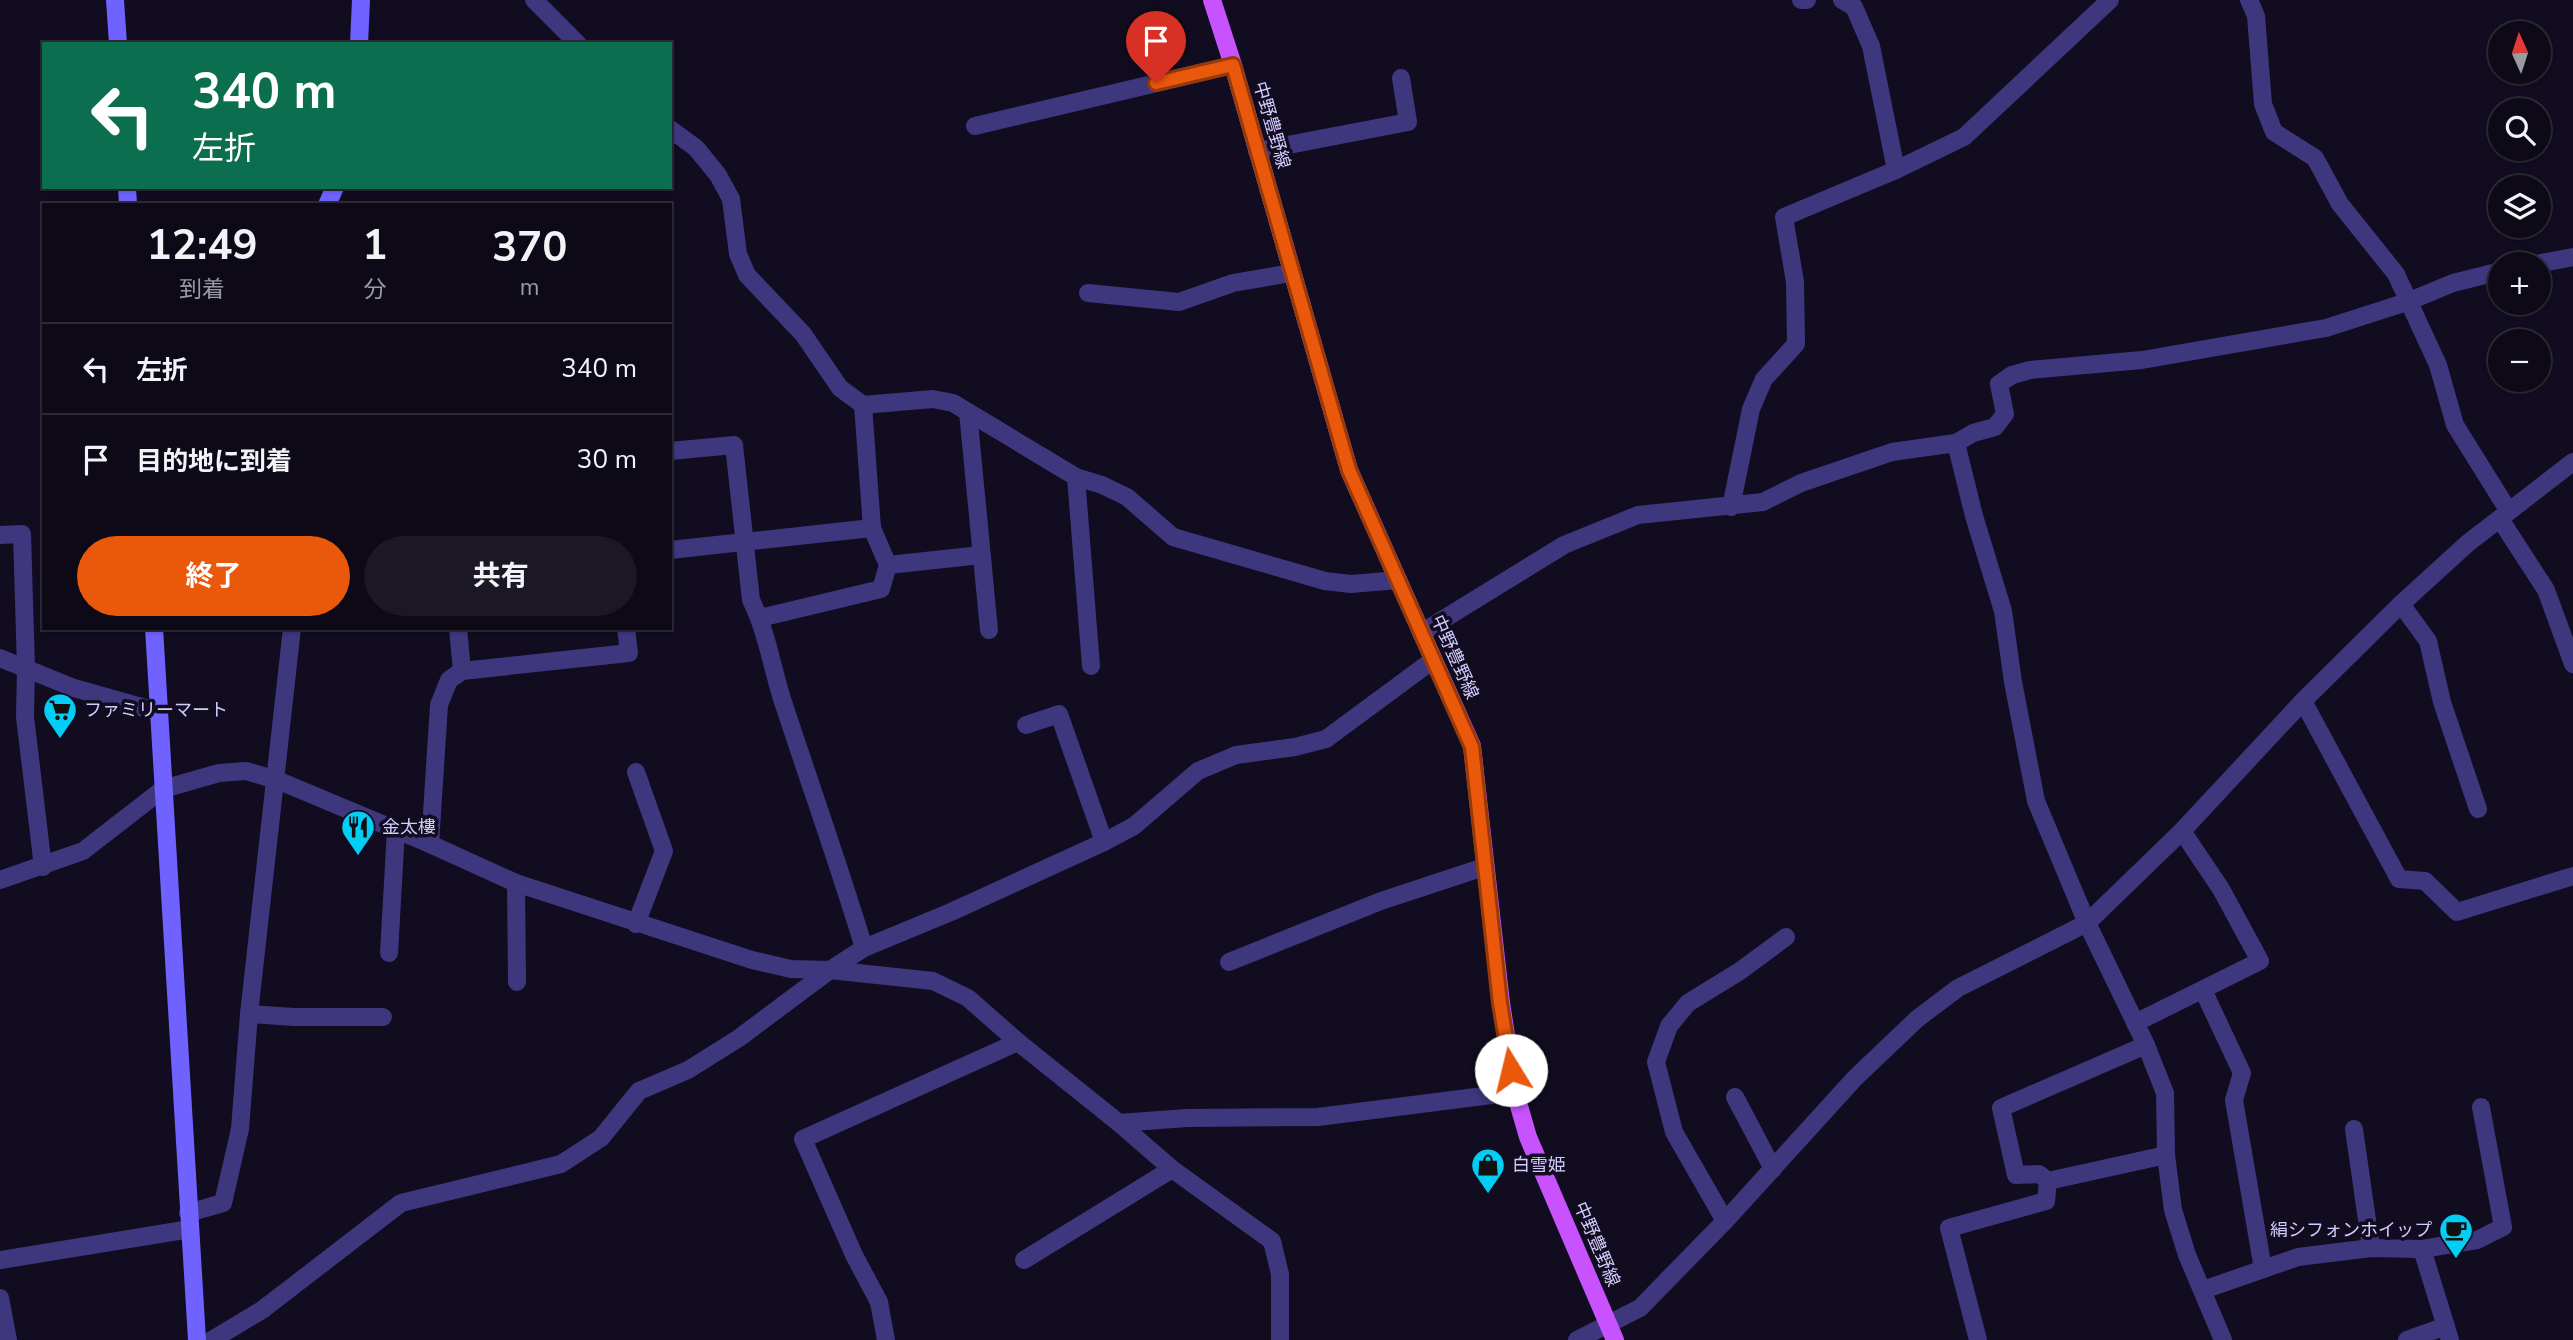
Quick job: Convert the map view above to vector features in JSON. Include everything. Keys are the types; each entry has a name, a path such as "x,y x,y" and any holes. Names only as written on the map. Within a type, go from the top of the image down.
{"main road":[{"name":"中野豊野線","path":"1212,0 1349,470 1472,747 1500,1003 1515,1092 1528,1137 1612,1333"}],"street":[{"path":"115,0 118,42"},
{"path":"359,42 361,0"},
{"path":"534,0 576,42"},
{"path":"1801,0 1807,0"},
{"path":"1842,0 1854,7 1871,46 1896,170"},
{"path":"1731,507 1751,409 1764,380 1796,344 1796,282 1784,217 1896,170 1964,137 2110,0"},
{"path":"2249,0 2256,16 2263,103 2274,132 2315,158 2340,204 2396,274 2438,365 2455,425 2546,590 2573,664"},
{"path":"975,126 1233,65"},
{"path":"1257,151 1408,121 1401,78"},
{"path":"672,131 696,148 718,175 731,199 738,254 747,275 803,334 840,388 863,405 933,399 953,403 1076,477 1127,497 1173,537 1325,581 1351,584 1398,580"},
{"path":"2551,261 2573,257"},
{"path":"1088,293 1179,302 1233,283 1291,272"},
{"path":"1421,633 1564,545 1638,515 1763,502 1801,484 1892,452 1956,443 1973,433 1995,427 2005,414 1998,384 2021,372 2142,360 2326,328 2407,302 2454,283 2488,274"},
{"path":"760,618 881,589 888,565 872,528 863,405"},
{"path":"968,412 989,630"},
{"path":"1956,443 1974,516 2003,611 2012,682 2036,801 2087,923 2146,1045 2165,1093 2166,1155 2174,1210 2187,1255 2222,1340"},
{"path":"672,452 734,445 751,600 760,618 782,699 835,853 864,948"},
{"path":"1577,1340 1612,1333 1640,1308 1725,1221 1856,1078 1927,1012 1958,988 2087,923 2182,831 2303,701 2401,604 2468,542 2573,462"},
{"path":"1076,477 1091,666"},
{"path":"672,550 872,528"},
{"path":"0,536 22,534 25,717 43,866"},
{"path":"888,565 981,555"},
{"path":"2401,604 2428,641 2442,702 2478,809"},
{"path":"154,630 197,1340"},
{"path":"0,1260 189,1221 223,1203 240,1129 249,1014 292,630"},
{"path":"458,630 462,671"},
{"path":"430,844 439,705 449,680 462,671 629,653 626,630"},
{"path":"0,658 74,688 159,712"},
{"path":"212,1340 261,1310 401,1203 561,1164 601,1138 639,1091 688,1070 719,1051 864,948 951,912 1104,842 1134,826 1198,771 1236,755 1295,747 1326,739 1433,660"},
{"path":"2303,701 2399,879 2425,881 2457,912 2573,876"},
{"path":"1026,725 1059,714 1104,842"},
{"path":"0,880 83,851 163,789 219,773 246,771 277,780 516,883 751,960 791,968 933,981 968,998 1172,1169 1272,1241 1280,1275 1280,1340"},
{"path":"636,772 664,851 636,924"},
{"path":"389,953 396,830"},
{"path":"2135,1023 2260,961 2221,889 2182,831"},
{"path":"1229,962 1381,901 1484,867"},
{"path":"516,883 517,982"},
{"path":"1725,1221 1674,1132 1656,1062 1670,1026 1688,1003 1740,971 1786,937"},
{"path":"2203,990 2242,1073 2234,1100 2263,1269"},
{"path":"249,1014 383,1017"},
{"path":"886,1340 879,1302 854,1255 803,1139 1018,1042"},
{"path":"2048,1181 2039,1174 2016,1175 2001,1108 2146,1045"},
{"path":"1119,1123 1187,1118 1318,1117 1515,1092"},
{"path":"1735,1097 1773,1169"},
{"path":"2203,1290 2298,1257 2371,1248 2422,1249 2477,1240 2503,1227 2481,1107"},
{"path":"2354,1129 2371,1248"},
{"path":"2048,1181 2166,1155"},
{"path":"1024,1260 1172,1169"},
{"path":"1978,1340 1949,1228 2046,1201 2048,1181"},
{"path":"2407,1340 2448,1333 2422,1249"},
{"path":"0,1298 8,1340"}],"place":[{"name":"ファミリーマート","path":"60,740"},
{"name":"金太樓","path":"358,857"},
{"name":"白雪姫","path":"1488,1195"},
{"name":"絹シフォンホイップ","path":"2456,1260"}],"route":[{"path":"1156,83 1233,65 1349,470 1472,747 1500,1003 1511,1070"}]}
